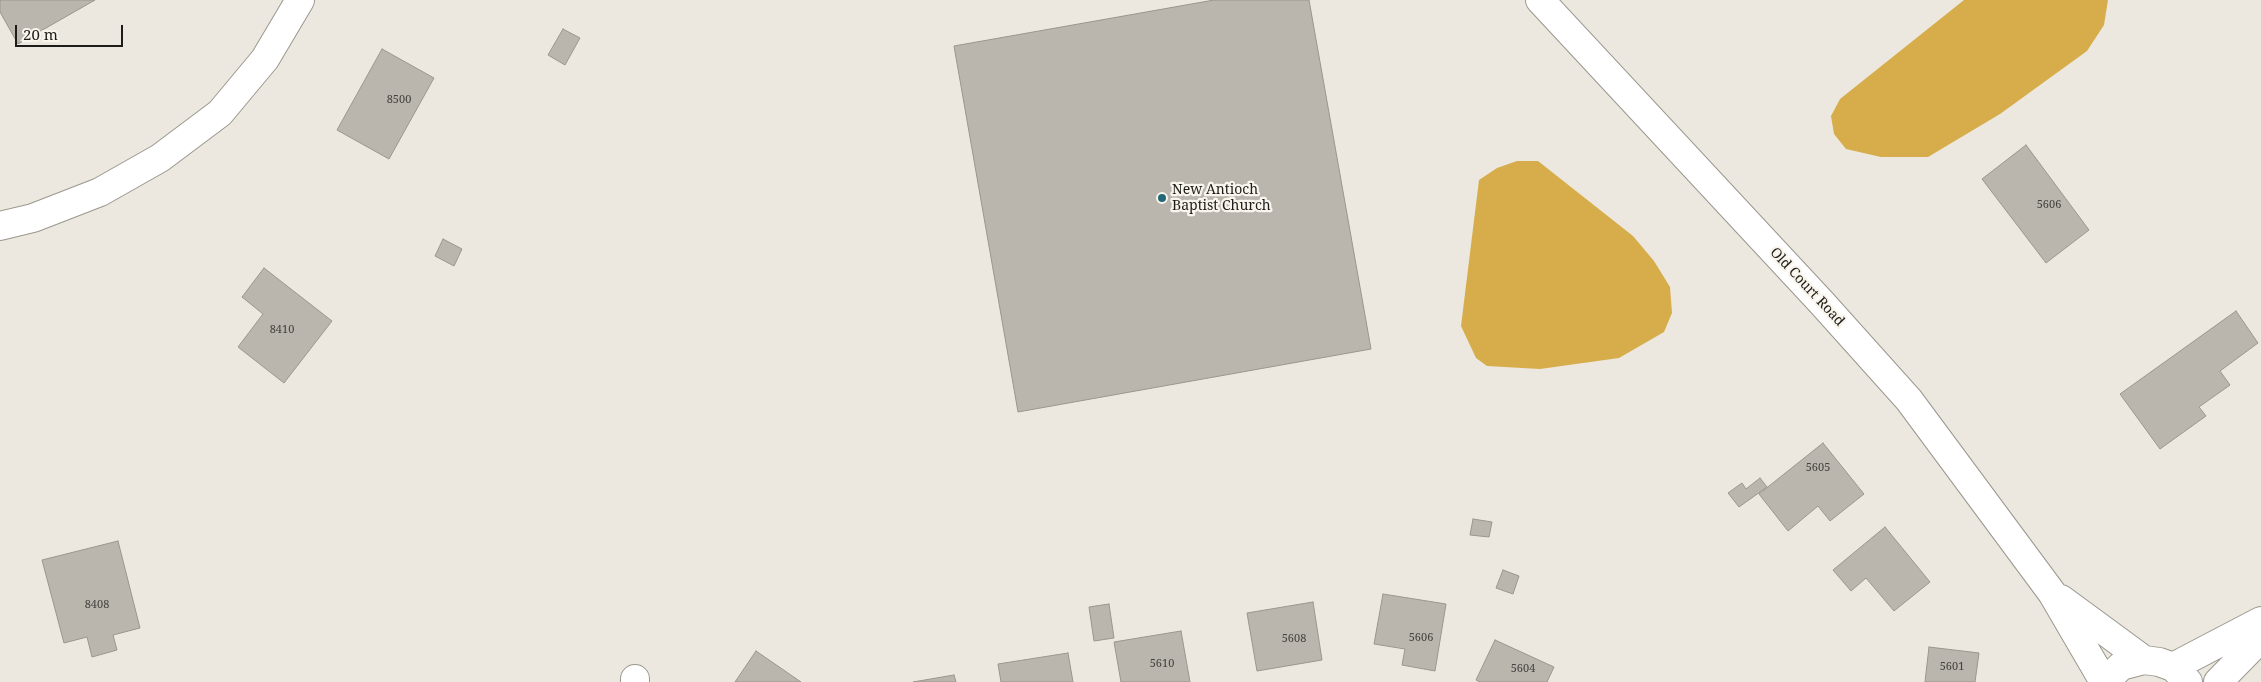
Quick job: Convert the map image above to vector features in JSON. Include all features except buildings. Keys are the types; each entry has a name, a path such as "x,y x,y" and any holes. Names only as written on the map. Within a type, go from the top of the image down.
{"main road":[{"path":"0,226 33,218 100,192 168,153 220,113 265,59 300,0"},
{"name":"Old Court Road","path":"1540,0 1822,302 1908,400 2052,592 2104,682"},
{"name":"Old Court Road","path":"2052,592 2144,660"},
{"path":"2104,682 2122,666 2144,660 2159,662 2181,675 2261,621"},
{"path":"2218,682 2261,638"}],"shaded area":[{"path":"1964,0 2108,0 2104,25 2087,51 2000,114 1928,157 1881,157 1846,149 1834,134 1831,116 1840,99"},
{"path":"1517,161 1538,161 1633,236 1654,261 1670,287 1672,313 1664,332 1619,358 1540,369 1487,366 1476,358 1461,326 1479,180 1497,168"}],"place":[{"name":"New Antioch Baptist Church","path":"1162,198"}]}
